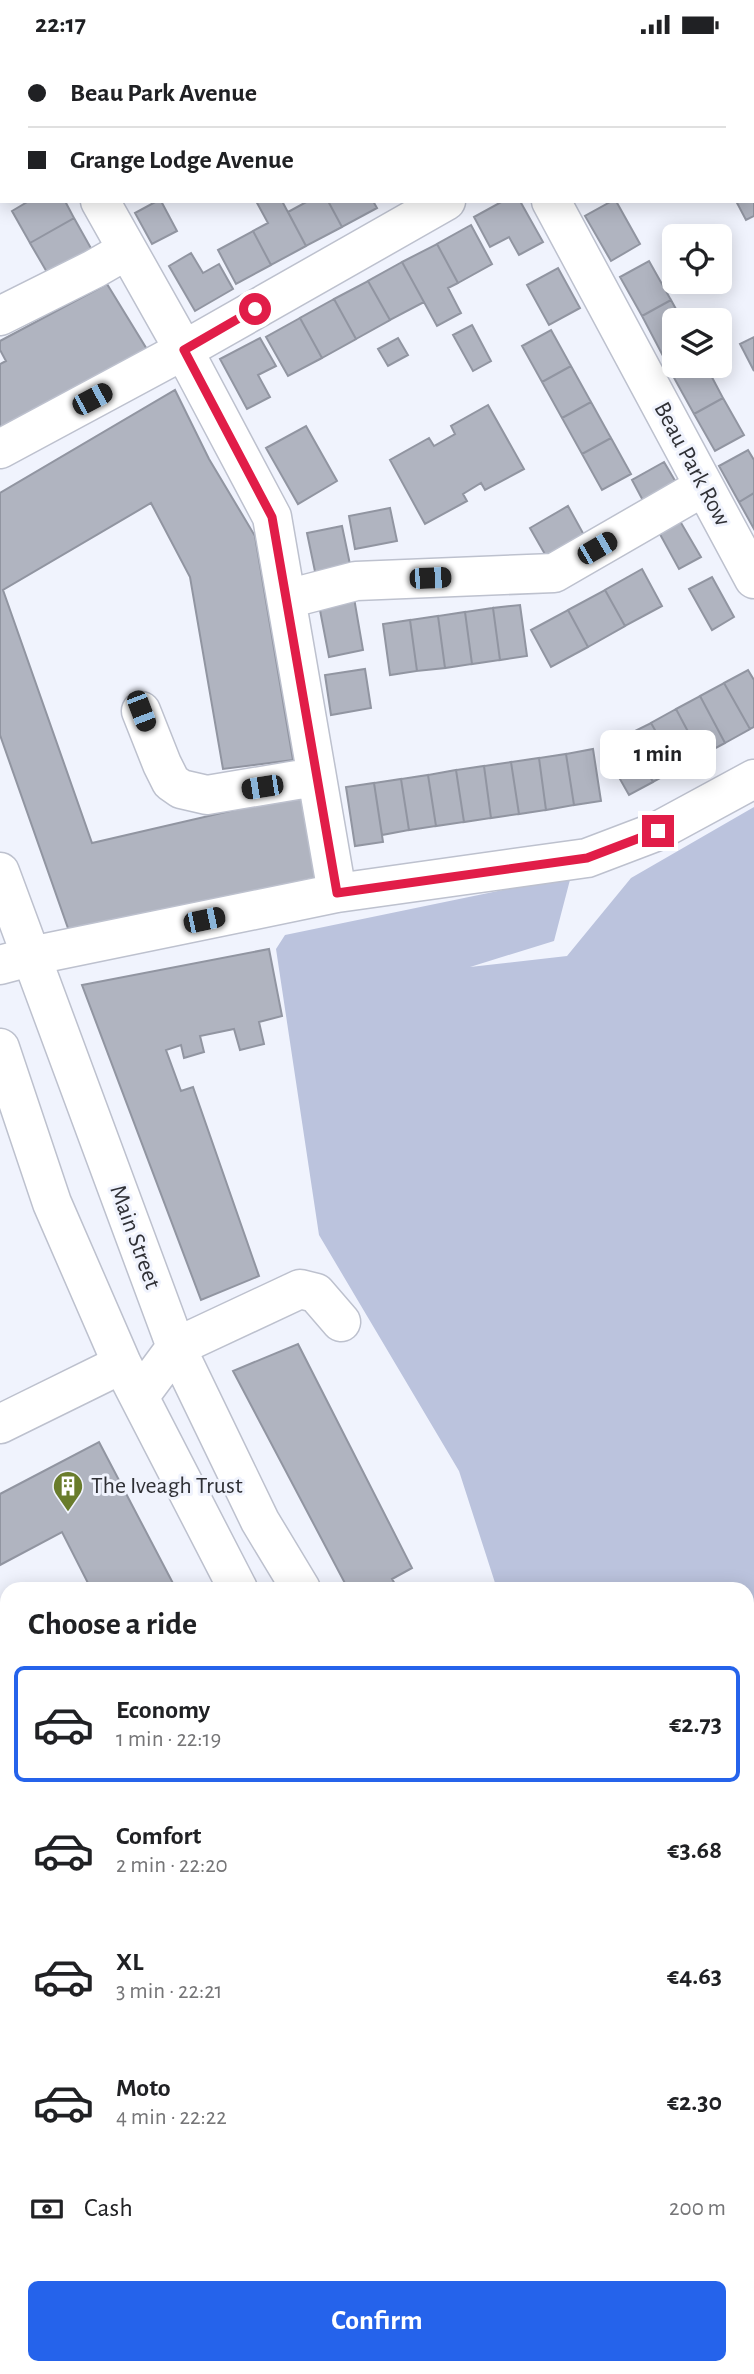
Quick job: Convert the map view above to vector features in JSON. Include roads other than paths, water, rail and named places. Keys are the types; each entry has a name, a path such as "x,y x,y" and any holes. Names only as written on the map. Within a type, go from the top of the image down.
{"street":[{"path":"101,203 184,350 272,517 337,893"},
{"path":"0,449 184,350 442,203"},
{"name":"Beau Park Row","path":"552,203 754,579"},
{"path":"0,316 127,250"},
{"path":"287,599 356,581 554,573 703,487"},
{"path":"141,711 162,764 172,782 181,789 207,795 315,777"},
{"path":"15,961 337,893 587,858 658,831 754,779"},
{"name":"Main Street","path":"0,872 15,961 176,1346 260,1521 297,1582"},
{"path":"0,1048 52,1202 131,1381 234,1582"},
{"path":"0,1424 131,1381 176,1346 297,1278 316,1293 341,1322"}],"place":[{"name":"The Iveagh Trust","path":"68,1513"}]}
